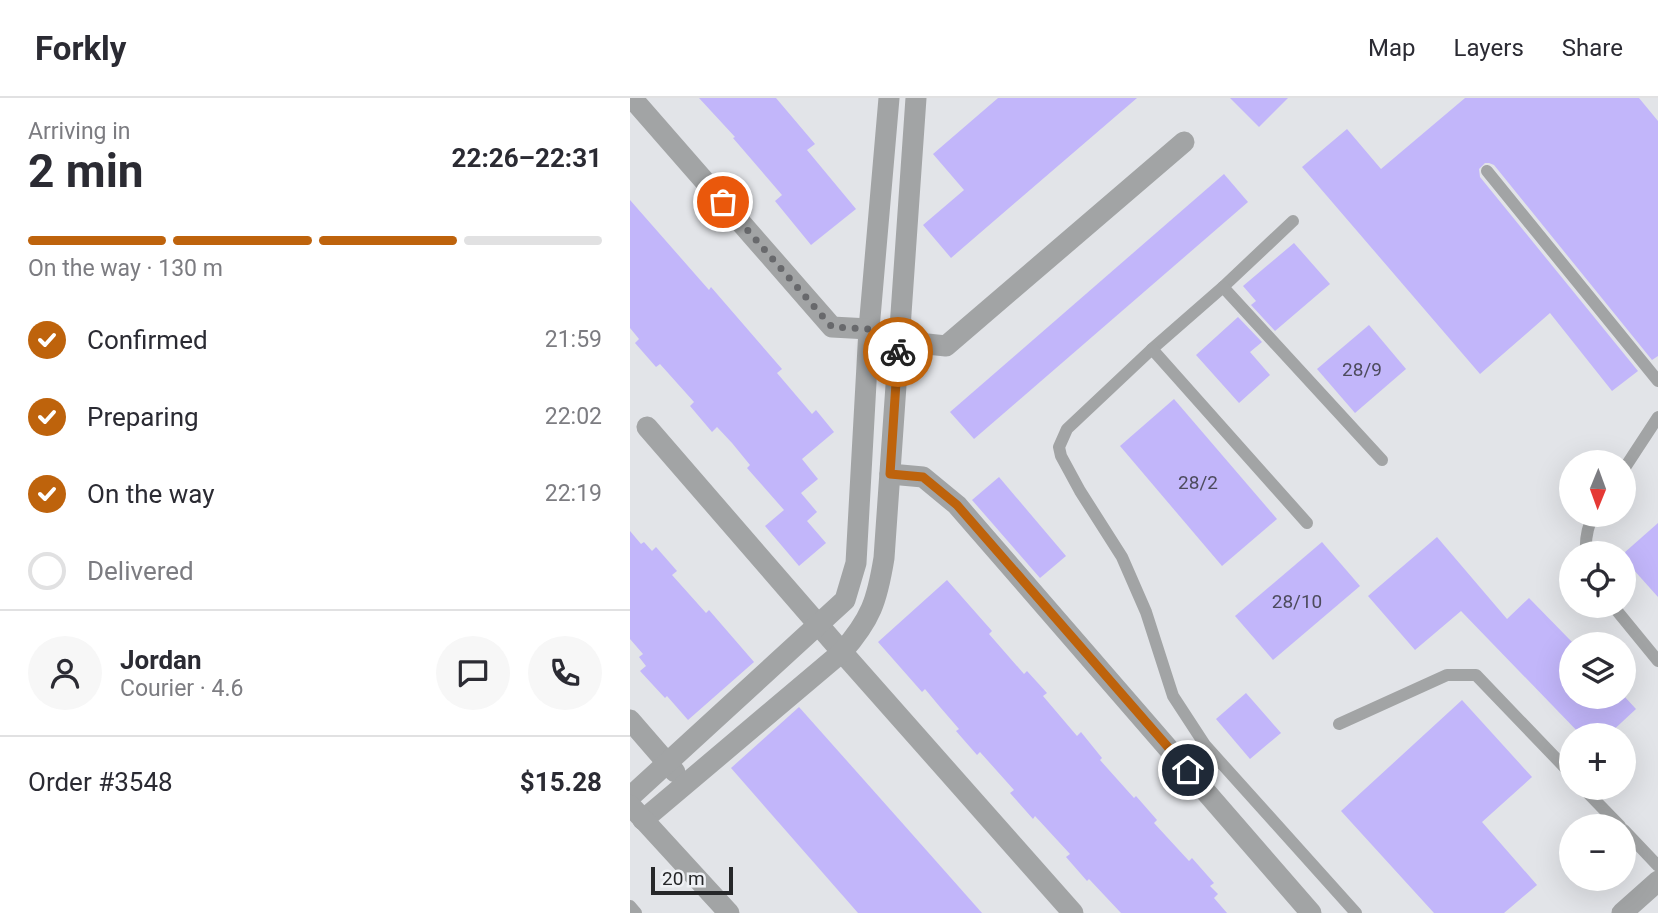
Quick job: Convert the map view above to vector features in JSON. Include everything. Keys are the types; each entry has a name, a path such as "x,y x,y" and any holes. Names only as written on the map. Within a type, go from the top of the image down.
{"street":[{"path":"632,98 832,327 869,329 899,341 946,346 1184,142"},
{"path":"630,797 845,600 856,563 869,329 889,98"},
{"path":"729,913 637,812 685,784 842,652 859,633 872,610 884,558 916,98"},
{"path":"647,427 1073,913"},
{"path":"890,474 923,477 957,505 1311,913"},
{"path":"630,720 685,784"},
{"path":"1622,913 1658,881"}],"lane":[{"path":"1488,171 1658,381"},
{"path":"1293,221 1067,429 1059,447 1080,491 1122,557 1146,612 1173,696 1205,745 1356,913"},
{"path":"1223,287 1382,460"},
{"path":"1153,349 1307,523"},
{"path":"1636,450 1658,417"},
{"path":"1622,618 1658,661"},
{"path":"1339,724 1447,675 1476,675 1559,761"},
{"path":"1595,800 1608,814"},
{"path":"1636,843 1658,866"},
{"path":"630,906 636,913"}],"building":[{"path":"699,98 776,98 815,144 807,150 856,209 811,245 775,201 782,195"},
{"path":"998,98 1137,98 951,258 923,225 964,190 933,154"},
{"path":"1230,98 1288,98 1259,127"},
{"path":"1465,98 1639,98 1658,121 1658,356 1652,360 1494,165 1485,163 1479,169 1480,177 1638,371 1612,391 1550,313 1480,374 1302,167 1347,129 1381,169"},
{"path":"1224,174 1248,202 974,439 950,412"},
{"path":"630,200 782,369 777,373 812,414 816,410 834,432 802,459 818,479 801,493 817,512 807,521 826,543 799,566 765,526 784,510 747,468 750,465 732,443 717,427 712,432 690,406 694,402 660,364 656,367 635,343 639,339 630,328"},
{"path":"1294,243 1330,284 1275,331 1251,305 1256,301 1243,286"},
{"path":"1238,317 1262,342 1250,352 1270,375 1239,403 1196,355"},
{"path":"1369,325 1406,369 1355,413 1317,369"},
{"path":"1174,399 1277,519 1222,566 1120,446"},
{"path":"999,477 1066,556 1040,578 972,500"},
{"path":"1658,523 1658,597 1636,572 1636,542"},
{"path":"630,531 641,544 644,542 652,551 656,547 677,571 672,575 706,613 709,610 754,662 688,720 640,671 646,666 639,657 643,654 630,639"},
{"path":"1437,537 1507,619 1529,598 1562,632 1559,632 1559,709 1636,709 1621,723 1569,723 1461,611 1415,650 1368,596"},
{"path":"1322,542 1360,586 1273,660 1235,616"},
{"path":"947,580 992,631 989,634 1024,674 1027,671 1047,693 1043,696 1077,736 1081,732 1102,758 1100,760 1157,820 1154,823 1189,861 1192,858 1214,883 1210,886 1218,894 1214,898 1227,913 1121,913 1089,879 1087,881 1066,857 1070,854 1035,816 1033,819 1010,793 1014,790 980,752 977,755 925,689 922,692 878,642"},
{"path":"1246,693 1281,733 1250,759 1216,719"},
{"path":"1462,700 1532,777 1482,822 1537,885 1504,913 1434,913 1341,811"},
{"path":"799,707 982,913 858,913 731,768"}],"way so far":[{"path":"723,202 832,327 869,329 899,341 898,352"}],"route":[{"path":"898,352 890,474 923,477 957,505 1188,770"}]}
